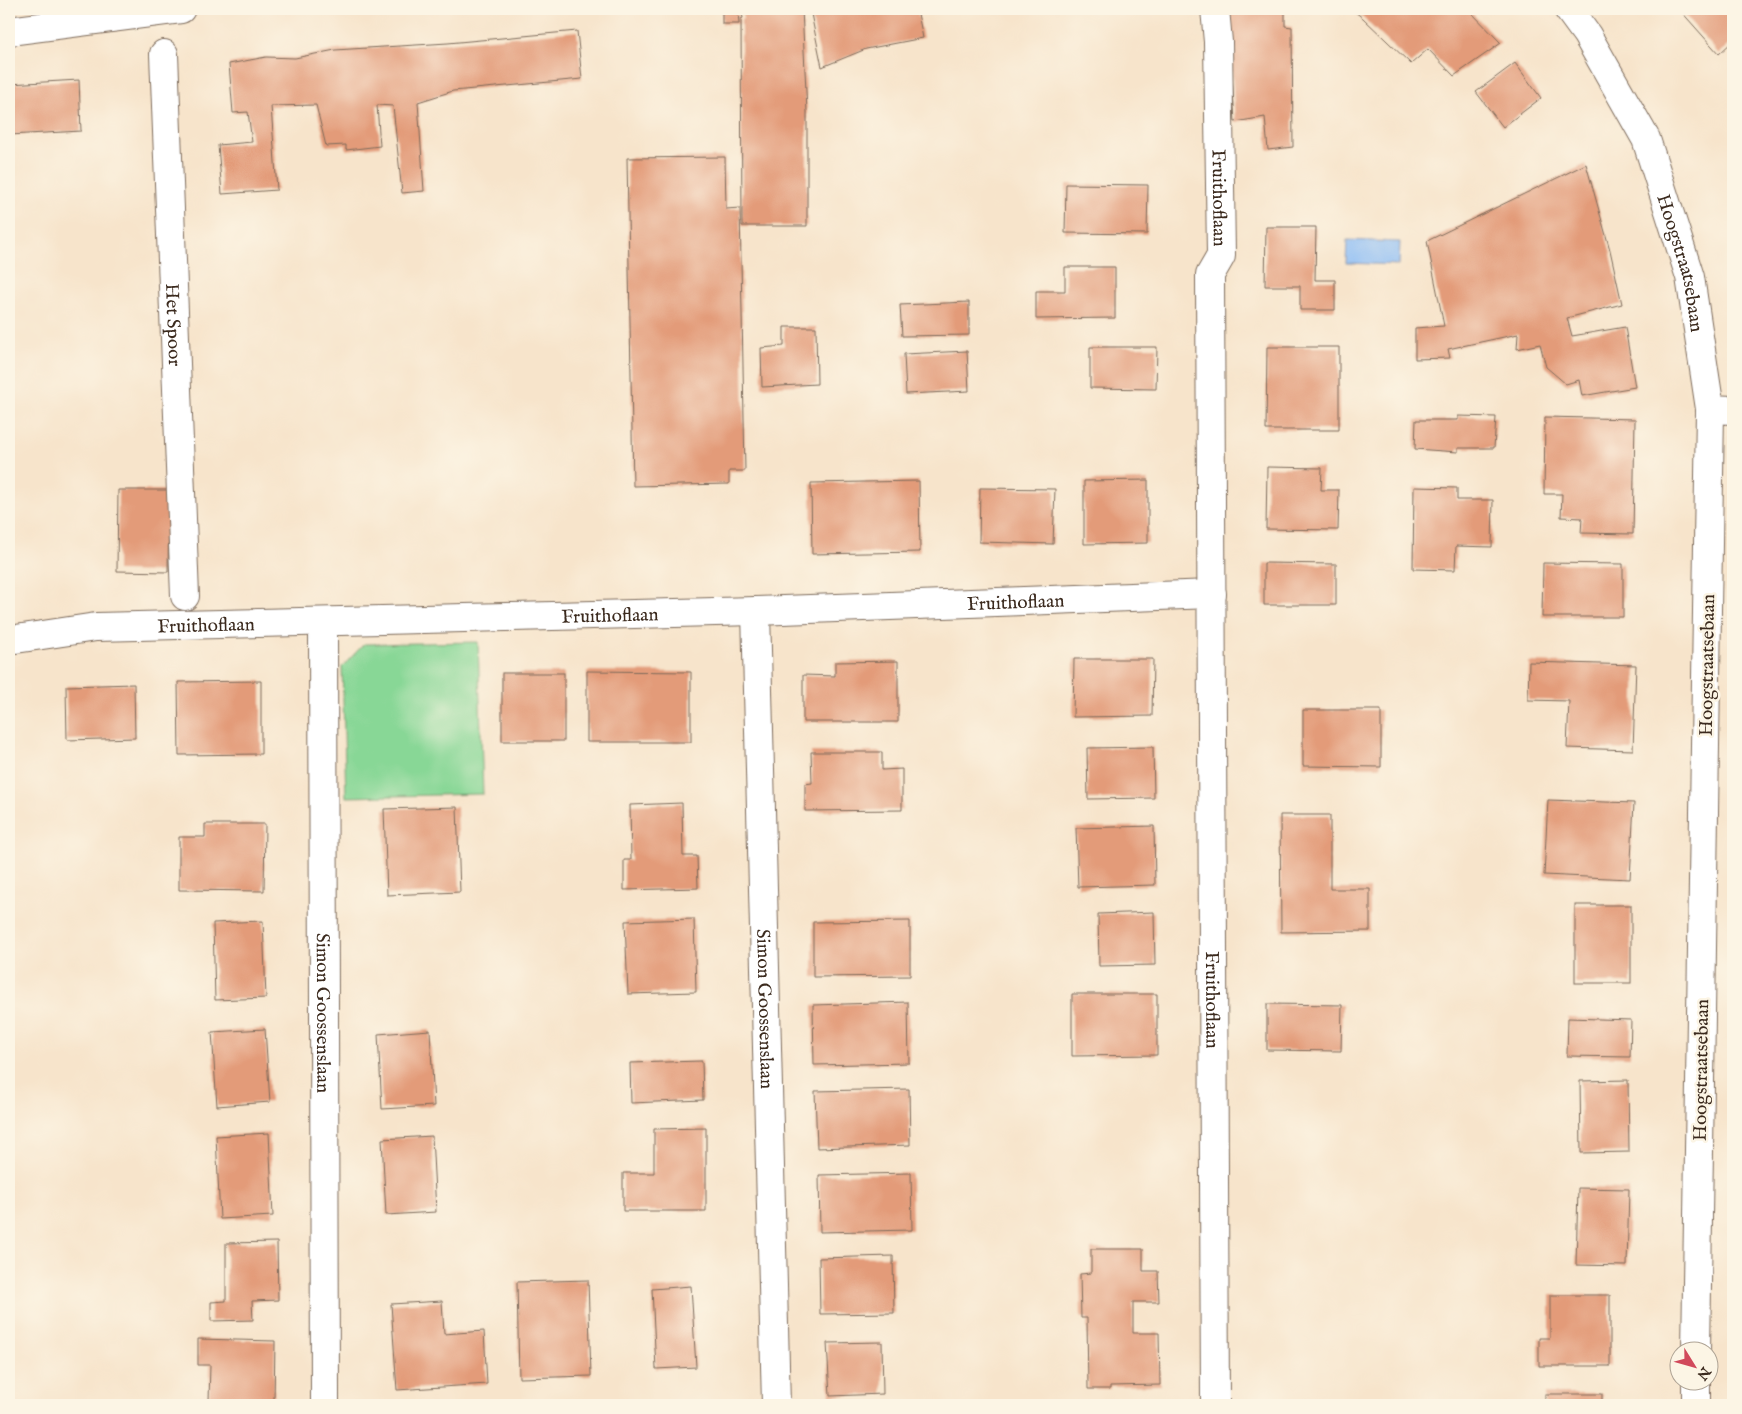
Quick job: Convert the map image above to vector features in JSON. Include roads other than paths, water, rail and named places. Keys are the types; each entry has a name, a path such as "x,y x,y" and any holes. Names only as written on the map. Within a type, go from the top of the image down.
{"street":[{"path":"9,31 181,9"},
{"name":"Fruithoflaan","path":"1215,9 1218,42 1221,231 1221,256 1210,275 1215,1405"},
{"name":"Hoogstraatsebaan","path":"1568,9 1588,35 1646,139 1690,277 1721,410 1696,1342"},
{"name":"Het Spoor","path":"164,54 185,596"},
{"name":"Fruithoflaan","path":"9,640 96,627 756,610 1212,594"},
{"name":"Simon Goossenslaan","path":"756,610 776,1405"},
{"name":"Simon Goossenslaan","path":"323,622 325,1405"},
{"path":"1696,1392 1696,1405"}],"water":[{"path":"1347,240 1400,242 1399,265 1346,263"}]}
